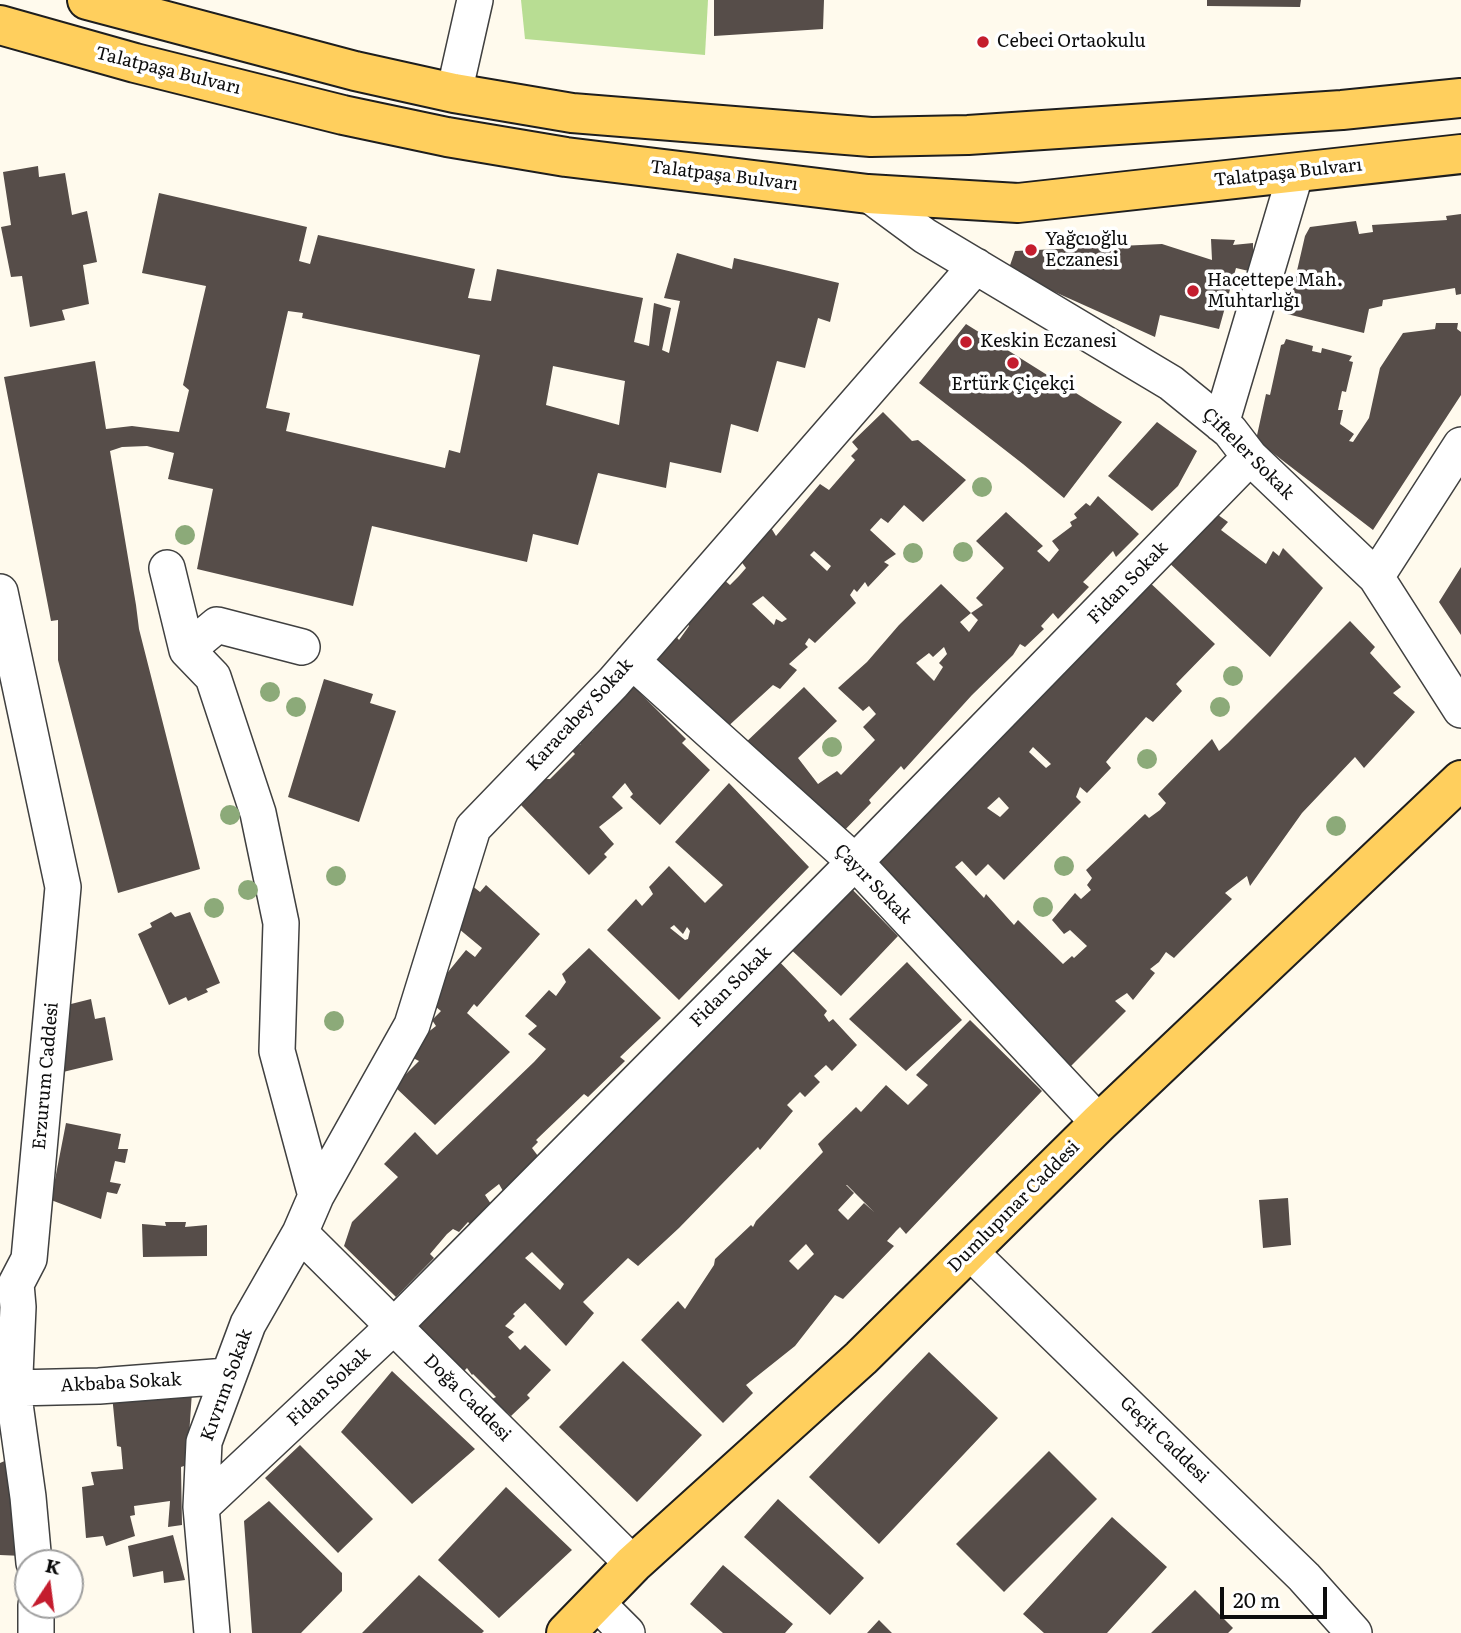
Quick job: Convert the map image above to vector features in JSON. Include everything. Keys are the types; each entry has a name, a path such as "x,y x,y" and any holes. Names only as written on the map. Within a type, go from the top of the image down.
{"main road":[{"path":"87,0 355,71 454,93 572,113 871,137 968,135 1245,117 1461,98"},
{"name":"Talatpaşa Bulvarı","path":"0,26 343,115 447,137 566,157 868,194 1018,203 1461,154"},
{"name":"Dumlupınar Caddesi","path":"566,1633 633,1564 861,1358 1099,1123 1461,780"}],"street":[{"path":"454,93 475,0"},
{"path":"1221,424 1296,172"},
{"name":"Çifteler Sokak","path":"868,194 925,236 1171,383 1230,431 1250,457 1376,578 1461,710"},
{"name":"Karacabey Sokak","path":"300,1233 316,1196 412,1025 473,828 632,661 976,266"},
{"path":"1376,578 1461,445"},
{"name":"Fidan Sokak","path":"201,1507 394,1326 855,862 1250,457"},
{"path":"167,568 187,650 214,677 258,813 281,923 277,1051 316,1196"},
{"name":"Erzurum Caddesi","path":"0,592 63,887 29,1259 8,1285 18,1307 10,1449 28,1497 33,1549"},
{"path":"187,650 217,625 302,647"},
{"name":"Çayır Sokak","path":"632,661 855,862 1099,1123"},
{"name":"Doğa Caddesi","path":"300,1233 633,1564"},
{"name":"Kıvrım Sokak","path":"212,1633 201,1507 204,1442 248,1324 300,1233"},
{"name":"Geçit Caddesi","path":"970,1251 1304,1577 1354,1633"},
{"name":"Akbaba Sokak","path":"14,1388 99,1386 227,1376"},
{"path":"596,1602 627,1633"}],"green space":[{"path":"521,0 708,0 705,55 525,39"}],"building":[{"path":"714,0 824,0 823,29 714,36"},
{"path":"1207,0 1301,0 1300,7 1207,6"},
{"path":"38,166 39,177 65,173 72,215 87,211 97,262 83,265 89,304 62,310 65,320 30,327 22,276 11,277 1,227 11,225 3,172"},
{"path":"159,193 307,227 299,261 310,264 318,235 475,269 468,298 491,301 497,269 643,298 634,342 649,346 654,303 671,308 662,350 669,353 680,301 664,298 677,253 732,269 734,258 839,283 830,322 818,318 805,368 777,361 758,432 731,424 721,473 670,462 666,488 598,473 578,545 533,534 527,562 372,526 353,606 197,569 213,489 168,479 174,453 147,446 122,447 110,451 139,629 200,869 118,893 58,660 58,620 51,621 4,377 95,361 106,429 132,426 179,432 189,390 183,385 206,286 142,273","holes":["288,311 303,313 302,318 480,355 460,453 449,450 445,468 286,431 290,413 266,408","553,366 625,381 619,425 546,405"]},
{"path":"1461,214 1461,294 1456,295 1455,288 1383,300 1382,306 1369,309 1364,333 1287,314 1305,236 1310,227 1356,221 1359,234 1373,232 1372,225 1447,220 1446,216"},
{"path":"1211,239 1235,240 1233,245 1253,243 1253,272 1236,268 1219,329 1160,315 1155,337 1008,271 1015,251 1162,244 1212,260"},
{"path":"1436,323 1458,323 1457,329 1461,332 1461,395 1373,530 1256,440 1266,394 1270,395 1281,345 1286,339 1313,346 1312,351 1321,353 1322,348 1352,356 1349,361 1353,362 1346,392 1342,391 1338,410 1343,410 1340,424 1354,434 1349,441 1353,442 1369,418 1380,368 1403,333 1435,329"},
{"path":"966,324 1122,422 1064,498 919,383"},
{"path":"883,412 912,441 918,440 966,480 923,522 904,505 888,523 881,518 870,530 896,554 884,562 889,565 868,587 865,582 857,592 854,589 850,595 856,603 815,643 809,638 805,644 808,647 789,664 797,670 780,689 773,685 723,731 651,659 674,634 679,640 689,626 685,618 723,579 730,585 739,576 746,568 740,560 770,526 776,536 820,484 829,490 855,460 851,456 858,449 852,442","holes":["814,551 831,566 827,571 810,555","763,596 787,619 782,622 776,619 774,625 752,604"]},
{"path":"1157,422 1197,451 1178,486 1152,511 1108,476"},
{"path":"1098,496 1139,534 1116,557 1113,551 1083,582 1089,587 1058,619 1053,613 1041,626 1044,629 1025,647 1020,644 1013,655 972,695 904,770 901,766 869,800 871,803 838,837 743,745 804,687 837,721 798,758 818,784 837,771 841,775 875,740 863,727 876,714 869,706 863,711 838,688 867,662 899,625 941,584 971,613 983,605 976,598 1004,568 976,541 1006,512 1043,546 1037,551 1049,562 1059,550 1052,541 1072,526 1070,522 1077,518 1074,514 1086,503 1090,506","holes":["971,613 978,620 969,632 960,622","944,647 947,654 939,663 943,667 934,681 916,663 929,653 933,657"]},
{"path":"1211,510 1228,522 1221,530 1266,564 1273,551 1279,556 1283,548 1323,588 1270,657 1165,559"},
{"path":"1461,567 1461,635 1439,602"},
{"path":"1145,578 1215,644 1176,684 1182,691 1153,722 1146,717 1106,762 1111,768 1087,793 1080,787 1076,797 1081,802 1004,880 988,864 976,876 962,861 955,867 984,898 986,894 1014,925 1018,920 1063,964 1087,946 1070,930 1064,934 1052,920 1075,893 1081,899 1091,890 1087,885 1092,878 1086,870 1145,814 1149,818 1160,810 1166,803 1158,794 1212,739 1219,751 1350,621 1375,647 1370,653 1401,687 1393,693 1415,712 1364,768 1355,757 1302,813 1250,886 1247,876 1225,893 1232,899 1174,958 1166,952 1150,969 1155,973 1133,1000 1127,993 1115,1001 1126,1011 1066,1071 866,867","holes":["1033,747 1051,764 1046,768 1029,752","999,797 1009,808 1000,817 987,808"]},
{"path":"324,679 373,694 370,703 396,711 359,822 288,797"},
{"path":"632,685 686,739 682,743 710,770 660,825 630,797 633,794 625,783 612,797 623,808 599,827 614,844 604,854 607,857 589,875 521,805 545,779 550,779 575,754 571,750 581,744 575,738 585,726 592,732"},
{"path":"729,783 809,867 679,1000 607,930 636,899 642,906 653,894 649,887 669,866 705,903 723,885 675,842","holes":["674,925 683,934 687,927 690,931 688,939 685,940 670,928"]},
{"path":"846,883 898,936 841,996 786,945"},
{"path":"471,885 480,892 486,885 540,934 477,1007 474,1004 467,1013 510,1052 435,1125 394,1086 419,1061 411,1057 427,1033 436,1026 432,1020 441,1011 426,999 466,950 475,957 482,948 453,924"},
{"path":"171,912 175,917 190,912 220,983 188,1001 186,997 169,1005 138,934 152,927 150,923"},
{"path":"589,948 661,1018 620,1057 625,1061 588,1097 584,1094 536,1140 538,1142 532,1148 538,1156 503,1191 499,1184 485,1195 491,1204 459,1232 453,1229 447,1234 430,1254 434,1258 396,1297 344,1246 352,1222 398,1177 384,1164 415,1132 437,1155 534,1062 546,1049 528,1034 537,1026 525,1016 549,990 556,996 566,982 562,974"},
{"path":"772,954 827,1011 824,1015 829,1022 833,1019 857,1045 832,1071 826,1065 814,1076 820,1082 805,1097 800,1092 787,1105 793,1111 760,1150 758,1147 679,1228 638,1266 628,1258 583,1302 594,1313 566,1346 525,1303 513,1314 515,1316 505,1326 514,1332 508,1337 520,1350 525,1345 551,1370 527,1395 530,1398 511,1416 492,1399 496,1397 467,1368 462,1373 409,1319 469,1271 472,1273 480,1265 473,1260","holes":["532,1252 564,1284 560,1290 525,1258"]},
{"path":"907,962 962,1020 906,1071 849,1019"},
{"path":"91,999 95,1019 105,1017 113,1060 63,1072 59,1007"},
{"path":"970,1020 1042,1091 906,1234 900,1227 896,1231 887,1241 894,1246 843,1299 835,1295 795,1346 746,1385 753,1393 723,1423 641,1340 678,1301 685,1309 714,1265 715,1259 751,1225 753,1227 823,1152 818,1144 856,1107 861,1112 886,1085 908,1105 928,1085 916,1075","holes":["847,1185 874,1212 864,1203 848,1220 838,1210 854,1193","806,1244 814,1254 798,1270 789,1261"]},
{"path":"66,1123 121,1134 118,1149 128,1149 125,1163 115,1161 110,1182 121,1184 117,1194 107,1192 101,1219 51,1200"},
{"path":"1288,1198 1291,1245 1263,1248 1259,1200"},
{"path":"165,1222 186,1222 185,1227 207,1225 207,1256 143,1257 142,1224 166,1226"},
{"path":"929,1352 998,1418 879,1544 809,1477"},
{"path":"623,1361 702,1435 637,1502 559,1427"},
{"path":"392,1371 475,1449 412,1504 341,1432"},
{"path":"192,1392 187,1465 181,1467 182,1525 168,1527 170,1501 134,1506 135,1515 130,1516 135,1536 106,1546 103,1536 86,1538 82,1487 94,1485 91,1472 123,1469 121,1447 117,1446 112,1395"},
{"path":"300,1445 373,1519 338,1553 265,1478"},
{"path":"1049,1451 1097,1499 1004,1592 956,1544"},
{"path":"16,1456 23,1549 14,1549 14,1556 0,1555 0,1463"},
{"path":"506,1487 572,1550 499,1618 438,1560"},
{"path":"778,1499 864,1578 830,1615 744,1537"},
{"path":"269,1501 342,1573 342,1591 301,1633 252,1633 244,1521"},
{"path":"1112,1517 1167,1567 1107,1633 1044,1633 1023,1614"},
{"path":"173,1535 185,1580 164,1583 163,1571 133,1577 128,1546"},
{"path":"723,1565 793,1624 785,1633 723,1633 690,1604"},
{"path":"419,1575 484,1631 362,1633"},
{"path":"1195,1590 1233,1628 1228,1633 1151,1633"},
{"path":"879,1620 892,1633 867,1633"}],"place":[{"name":"Cebeci Ortaokulu","path":"983,42"},
{"name":"Yağcıoğlu Eczanesi","path":"1031,250"},
{"name":"Hacettepe Mah. Muhtarlığı","path":"1193,291"},
{"name":"Keskin Eczanesi","path":"966,342"},
{"name":"Ertürk Çiçekçi","path":"1013,363"}]}
